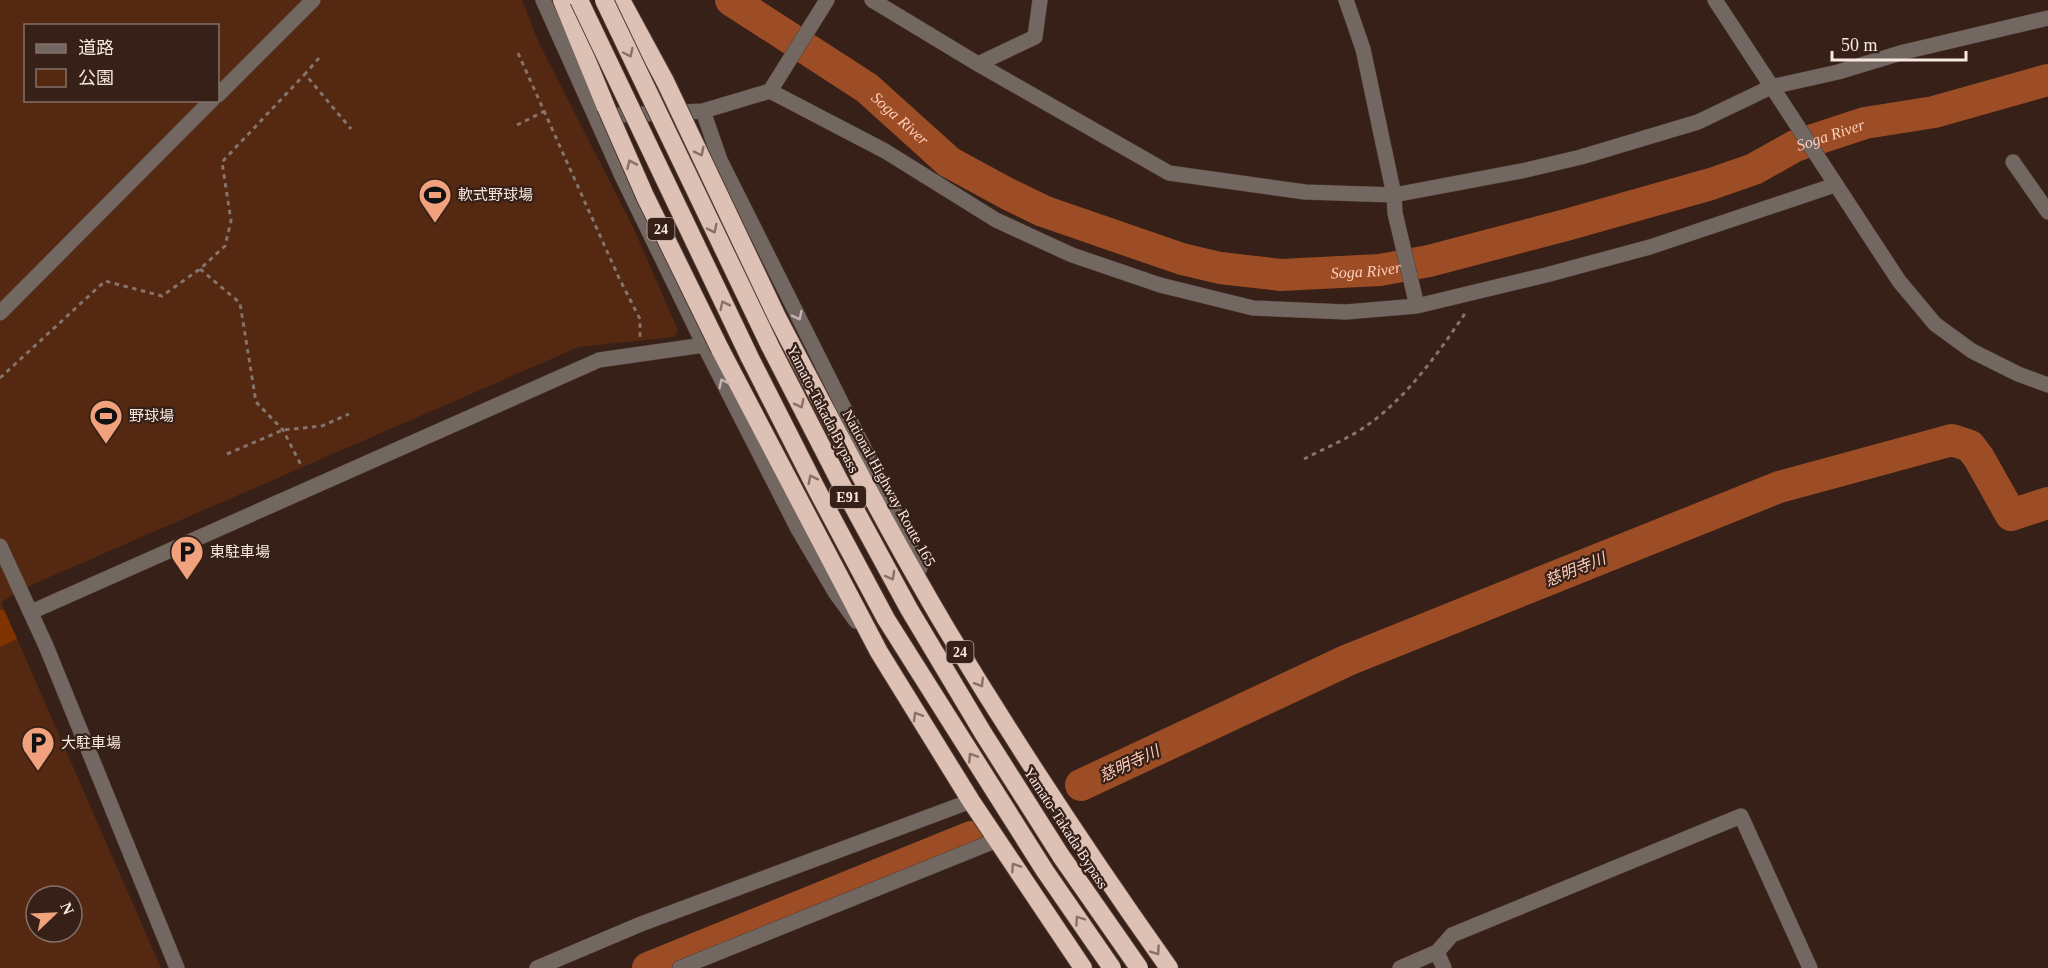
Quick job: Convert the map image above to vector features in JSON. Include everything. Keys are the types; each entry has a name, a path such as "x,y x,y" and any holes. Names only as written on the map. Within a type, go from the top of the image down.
{"highway":[{"name":"24","path":"562,0 712,347 879,652 970,801 1083,968"},
{"name":"E91","path":"579,0 750,358 886,619 1045,871 1112,968"},
{"name":"Yamato-Takada Bypass","path":"604,0 770,346 909,609 983,733 1061,856 1139,968"},
{"name":"National Highway Route 165","path":"621,0 670,90 778,319 870,494 947,629 1028,762 1169,968"}],"street":[{"path":"219,94 313,0"},
{"path":"31,612 600,360 712,347 621,174 543,0"},
{"path":"595,117 703,111 772,87 827,0"},
{"path":"872,0 978,64 1169,173 1305,192 1394,195 1581,157 1698,122 1771,87 1838,72 1904,52 2048,18"},
{"path":"978,64 1035,37 1040,0"},
{"path":"1346,0 1363,49 1394,195 1395,213 1417,306"},
{"path":"1715,0 1899,281 1935,324 1972,351 2018,374 2048,385"},
{"path":"772,87 885,151 996,220 1072,255 1160,285 1253,308 1346,312 1417,306 1650,247 1835,185"},
{"path":"0,313 210,102"},
{"path":"703,111 720,160 883,486 947,629"},
{"path":"2013,162 2048,212"},
{"path":"0,546 31,612 177,968"},
{"path":"537,968 641,924 970,801"},
{"path":"1400,968 1437,952 1452,935 1741,816 1810,968"},
{"path":"680,968 997,840"},
{"path":"1437,952 1444,968"}],"path":[{"path":"518,53 619,278 640,319 640,341"},
{"path":"0,378 105,281 162,296 200,269 225,246 231,221 222,162 320,58"},
{"path":"305,74 351,129"},
{"path":"517,125 545,111"},
{"path":"200,269 240,303 256,402 283,430 302,467"},
{"path":"1304,459 1367,425 1396,402 1446,341 1481,290"},
{"path":"227,454 283,430 322,426 349,414"}],"green space":[{"path":"0,0 522,0 538,41 633,227 678,330 674,337 579,347 36,583 1,602 161,968 0,968"}],"shaded area":[{"path":"0,610 4,610 17,639 0,647"}],"waterway":[{"name":"Soga River","path":"731,0 867,88 949,162 1008,194 1043,211 1182,259 1220,268 1281,275 1380,270 1429,261 1711,184 1754,169 1795,146 1865,123 1934,112 2048,80"},
{"name":"慈明寺川","path":"1081,785 1348,660 1779,487 1952,440 1970,446 2011,515 2048,503"},
{"name":"慈明寺川","path":"648,968 971,837"}],"place":[{"name":"軟式野球場","path":"435,224"},
{"name":"野球場","path":"106,445"},
{"name":"東駐車場","path":"187,581"},
{"name":"大駐車場","path":"38,772"}]}
